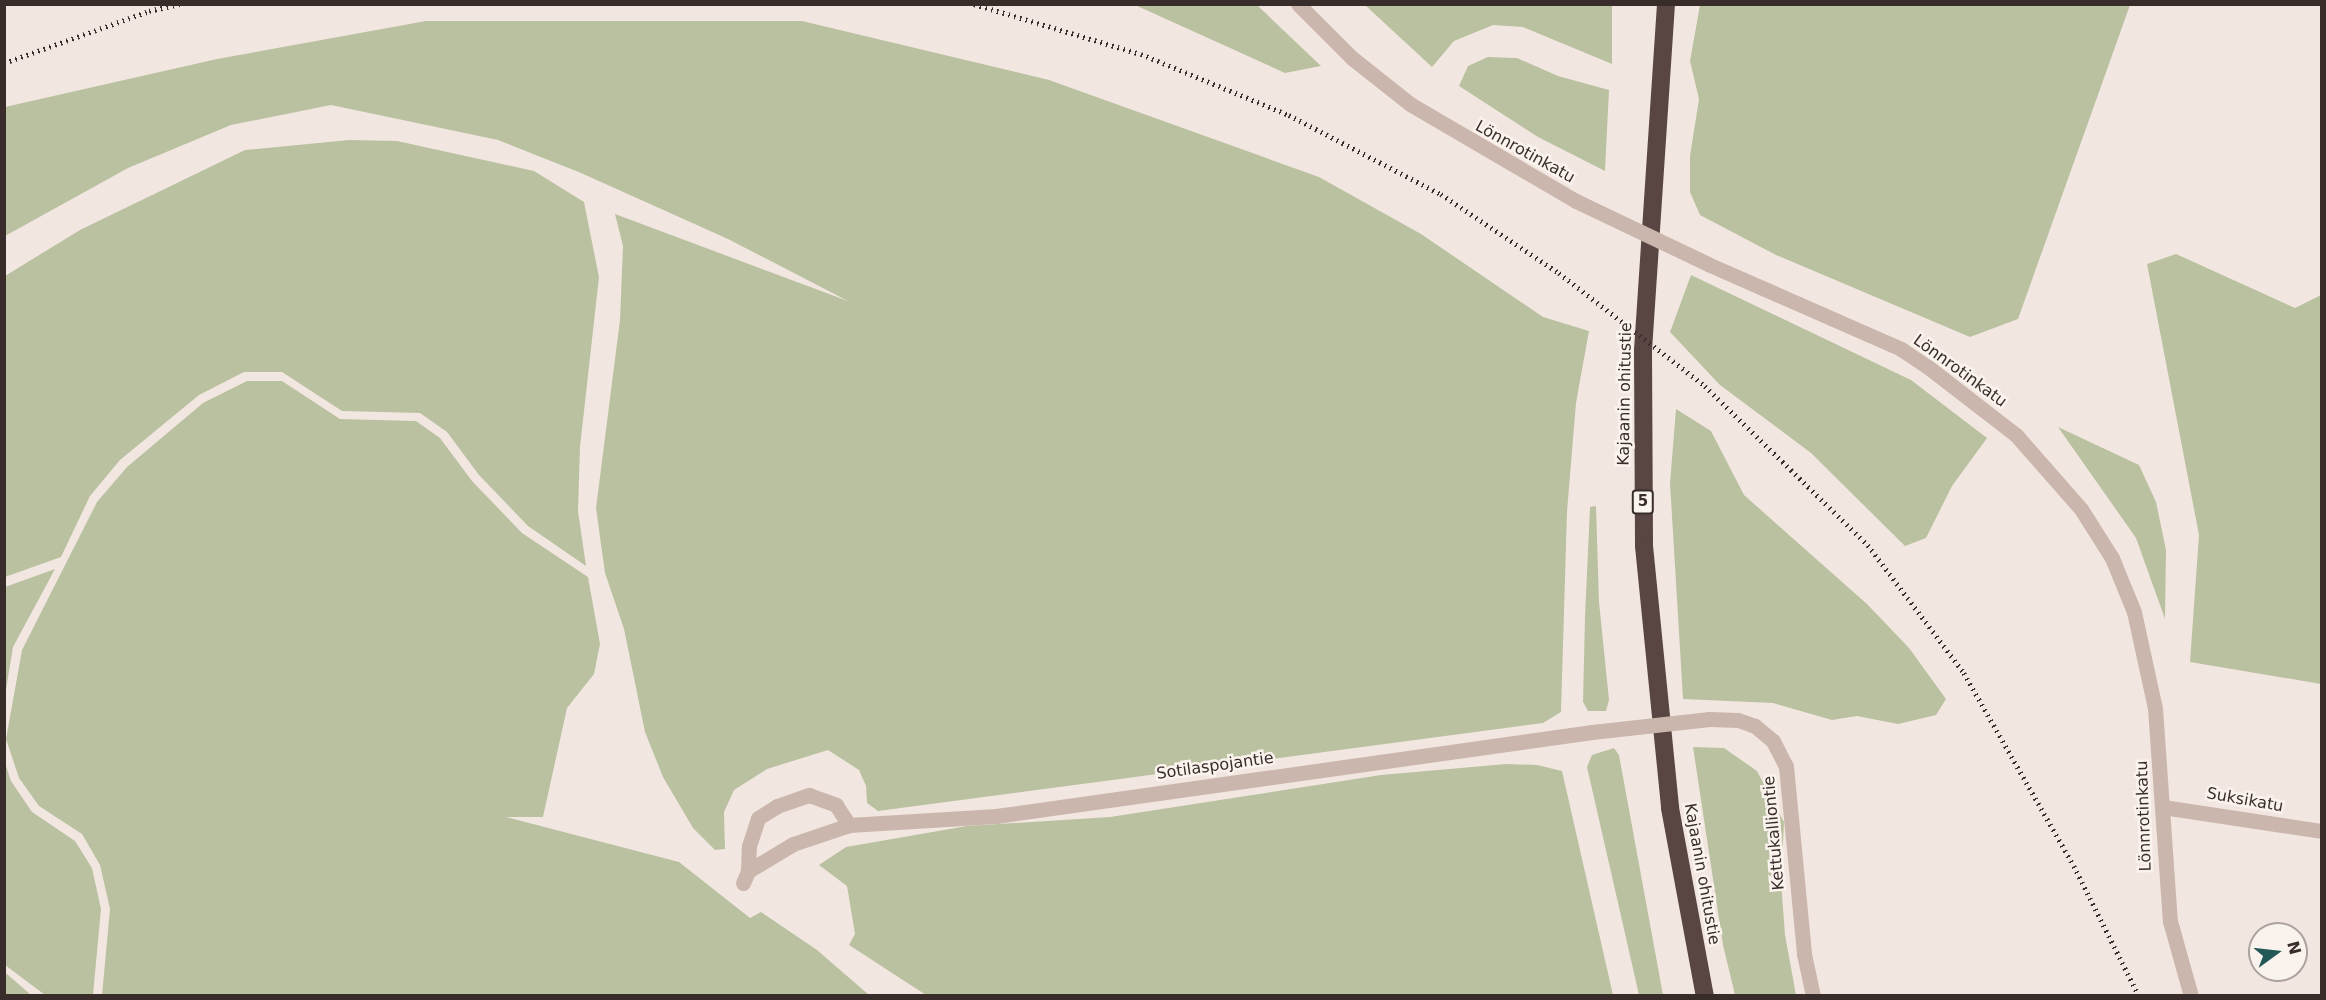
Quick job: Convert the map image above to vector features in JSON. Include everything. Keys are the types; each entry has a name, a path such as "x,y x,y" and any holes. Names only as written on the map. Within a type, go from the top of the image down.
{"highway":[{"name":"Kajaanin ohitustie","path":"1666,4 1643,351 1644,546 1670,808 1705,996"}],"street":[{"name":"Lönnrotinkatu","path":"1298,4 1352,58 1410,104 1576,201 1710,265 1901,349 2016,435 2081,509 2112,558 2134,612 2155,708 2170,921 2191,996"},
{"name":"Sotilaspojantie","path":"849,825 836,805 809,795 777,806 758,818 749,846 745,877 794,844 849,825 996,816 1592,732 1709,719"},
{"name":"Kettukalliontie","path":"1709,719 1738,720 1755,726 1773,741 1786,766 1803,943 1813,996"},
{"name":"Suksikatu","path":"2163,807 2322,831"}],"green space":[{"path":"1135,5 1257,5 1321,66 1285,73"},
{"path":"1365,5 1612,5 1612,64 1523,27 1493,25 1454,41 1432,67"},
{"path":"1700,5 2130,5 2018,319 1970,337 1776,255 1700,215 1690,192 1690,156 1699,99 1690,61"},
{"path":"426,21 802,21 1049,80 1319,177 1421,234 1543,317 1589,331 1576,403 1567,512 1561,712 1543,723 878,811 867,803 866,786 859,770 828,750 767,769 734,790 724,812 725,849 715,850 693,828 663,777 645,732 624,629 605,573 596,508 620,320 623,246 615,214 848,301 728,239 581,173 498,140 331,105 231,125 128,168 5,236 5,107 217,59"},
{"path":"1488,57 1517,58 1558,76 1609,90 1605,171 1538,137 1459,86 1468,66"},
{"path":"349,140 397,141 534,171 584,202 599,277 580,447 578,511 586,566 528,526 479,475 447,432 420,413 342,411 282,372 244,372 199,395 120,460 90,496 61,557 5,577 5,276 80,230 245,150"},
{"path":"2176,254 2295,308 2321,295 2321,684 2190,662 2199,535 2147,264"},
{"path":"1691,275 1911,380 1987,438 1952,486 1926,538 1905,546 1811,453 1720,385 1670,332"},
{"path":"247,381 282,381 340,419 416,421 440,438 472,481 522,533 588,577 600,644 594,674 567,708 543,817 506,817 679,862 750,918 761,912 817,950 869,995 102,995 110,909 100,865 82,834 39,806 19,778 6,739 22,650 97,502 127,467 203,403"},
{"path":"1676,409 1711,431 1744,495 1867,604 1909,648 1946,699 1936,715 1898,724 1857,716 1832,720 1773,703 1683,699 1670,483"},
{"path":"2058,427 2139,465 2156,502 2166,550 2165,619 2136,538"},
{"path":"1596,506 1599,602 1609,700 1606,711 1588,711 1583,702 1590,507"},
{"path":"55,569 13,647 5,696 5,587"},
{"path":"1693,747 1724,748 1757,771 1784,822 1781,882 1785,935 1796,995 1735,995 1723,945"},
{"path":"1614,748 1619,755 1663,995 1639,995 1587,767 1592,755"},
{"path":"5,763 11,781 32,812 75,841 92,868 101,909 93,995 45,995 5,965"},
{"path":"1506,764 1537,765 1562,771 1613,995 926,995 849,945 855,934 847,886 819,865 846,847 967,826 1110,817 1381,775"},
{"path":"5,974 7,974 31,995 5,995"}],"railway":[{"path":"4,63 149,11 180,4"},
{"path":"974,4 1141,54 1289,115 1441,194 1559,273 1705,386 1868,545 1964,673 2074,866 2139,996"}]}
